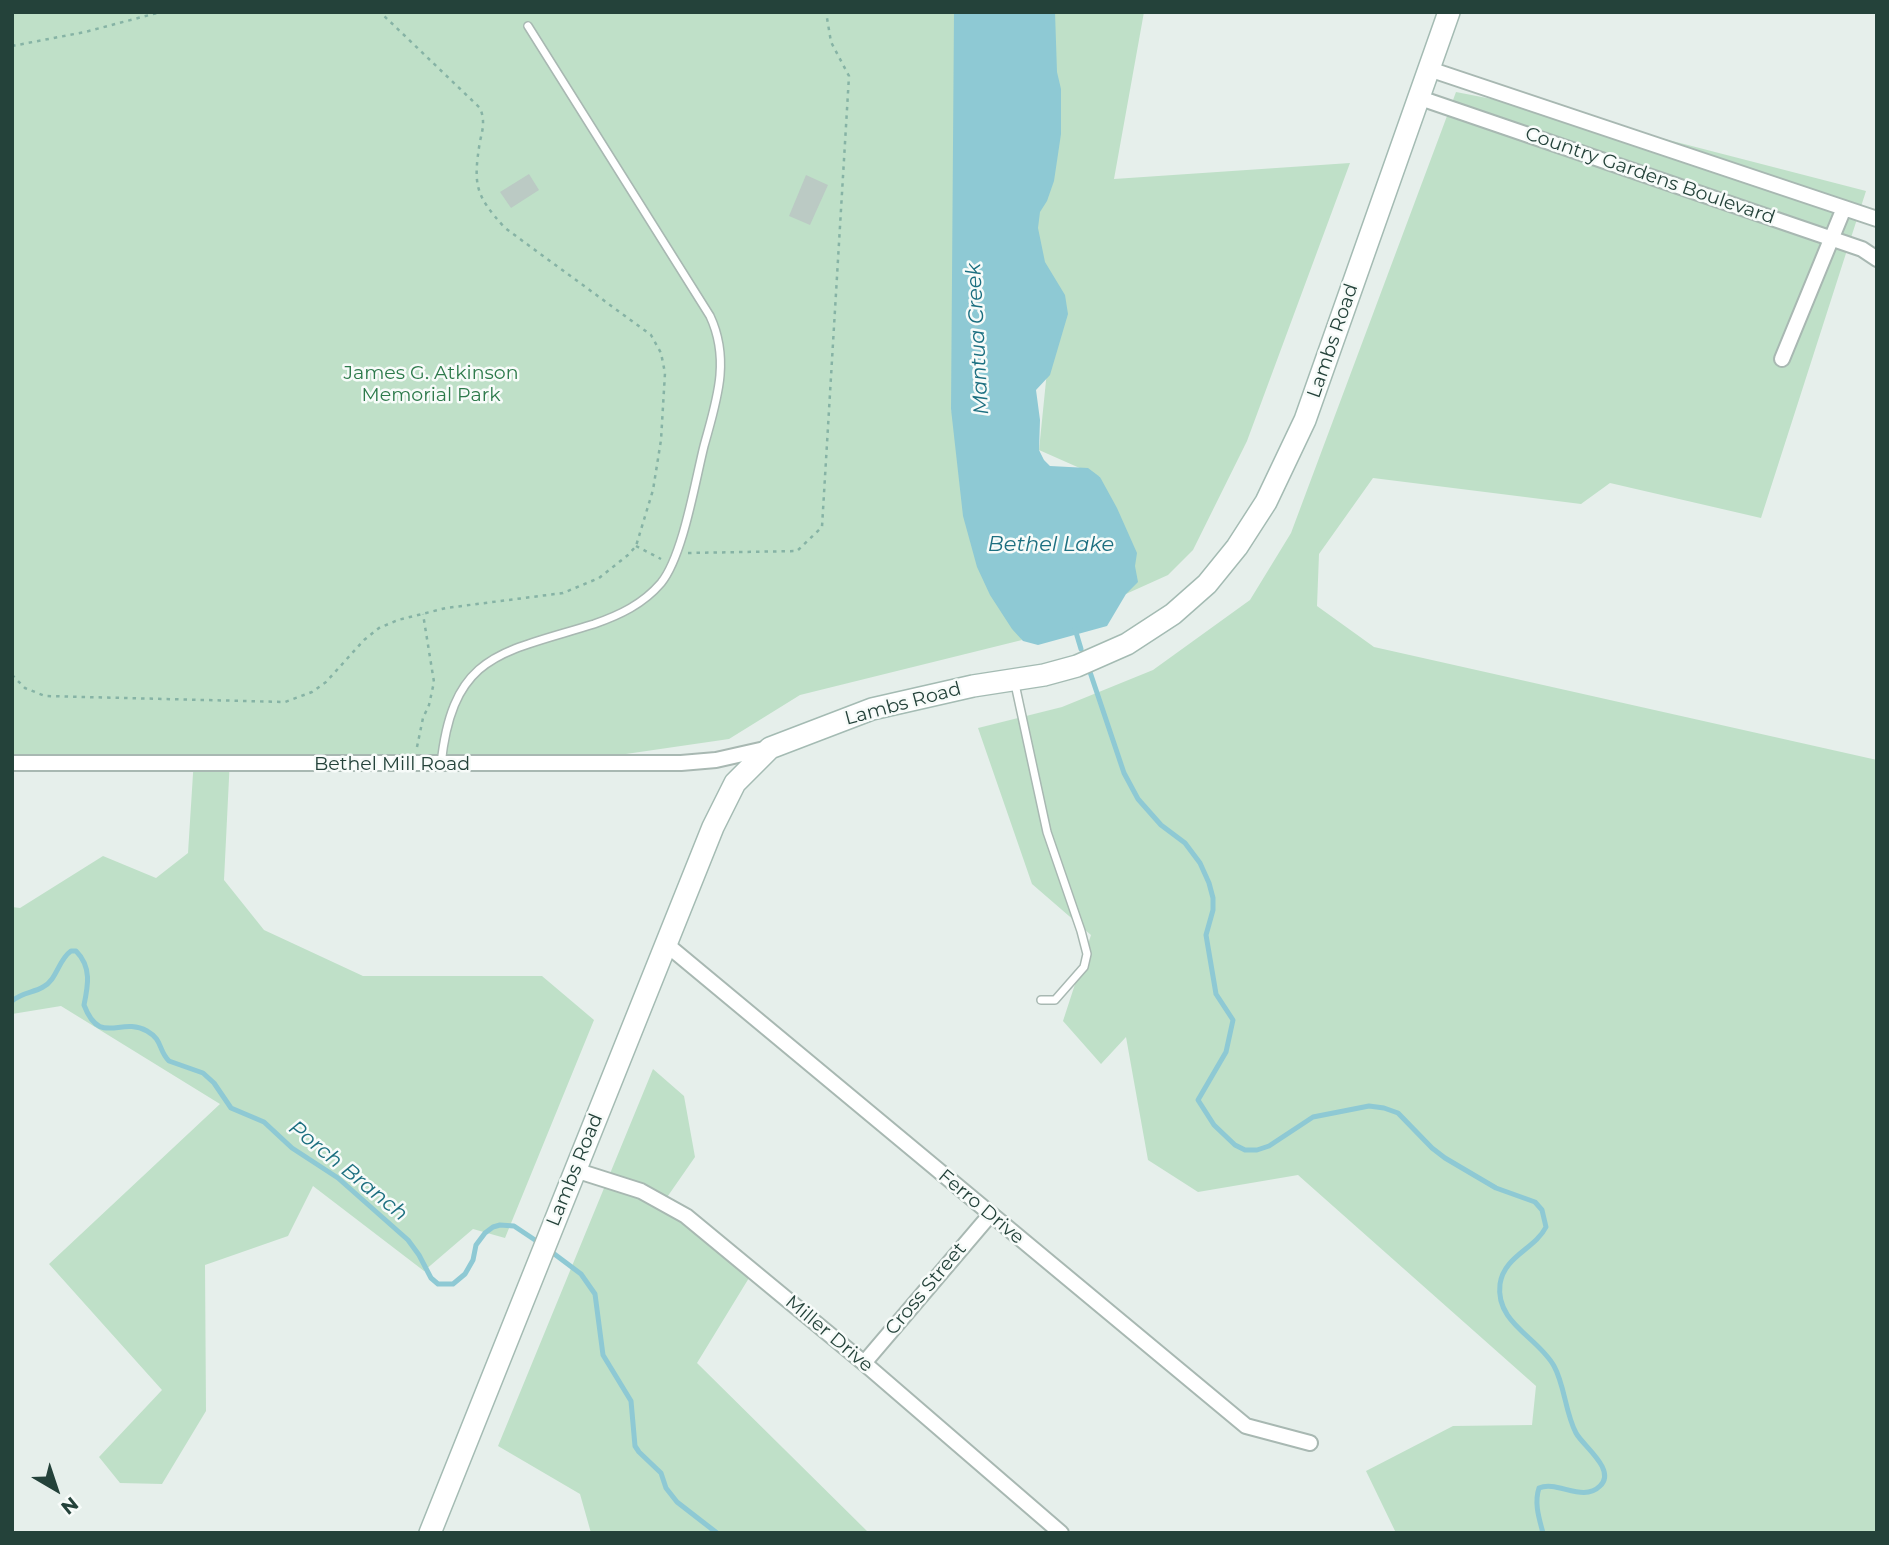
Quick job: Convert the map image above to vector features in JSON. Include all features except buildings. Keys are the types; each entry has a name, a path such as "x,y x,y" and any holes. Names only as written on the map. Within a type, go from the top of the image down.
{"main road":[{"name":"Lambs Road","path":"430,1533 722,805 740,777 770,748 872,709 1077,666 1127,643 1173,614 1207,584 1237,547 1266,502 1305,420 1449,12"}],"street":[{"name":"Country Gardens Boulevard","path":"1429,69 1877,219"},
{"name":"Country Gardens Boulevard","path":"1420,98 1862,249 1877,259"},
{"path":"1782,359 1844,208"},
{"name":"Bethel Mill Road","path":"12,763 681,763 716,760 770,748"},
{"name":"Ferro Drive","path":"666,944 1246,1426 1310,1443"},
{"name":"Miller Drive","path":"575,1170 632,1187 686,1216 864,1363 1061,1533"},
{"name":"Cross Street","path":"864,1363 990,1215"}],"lane":[{"path":"440,764 451,709 468,680 479,669 513,649 624,612 653,592 669,571 675,558 720,382 718,336 706,309 528,26"},
{"path":"1015,680 1047,832 1087,954 1084,967 1055,1000 1041,1000"}],"path":[{"path":"12,46 85,32 161,12"},
{"path":"12,675 25,688 44,696 285,702 312,692 326,682 364,640 379,628 446,608 563,593 598,578 636,546 653,490 661,440 665,373 658,345 651,335 505,228 492,213 479,193 476,182 475,171 484,122 480,108 380,12"},
{"path":"386,17 393,12"},
{"path":"636,546 659,559 690,553 797,551 822,527 849,76 831,42 827,12"},
{"path":"414,764 422,718 433,693 434,682 422,613"}],"green space":[{"name":"James G. Atkinson Memorial Park","path":"12,12 1144,12 1114,179 1350,163 1247,441 1193,550 1168,575 1117,598 1100,477 1039,450 1056,282 951,409 1022,640 800,695 729,739 619,755 230,758 224,880 264,930 363,976 542,976 594,1020 505,1238 473,1229 424,1271 313,1186 288,1236 205,1265 206,1411 162,1484 120,1483 99,1457 162,1390 49,1264 220,1104 61,1006 12,1014 12,907 20,908 103,856 156,878 188,853 194,758 12,763"},
{"path":"1456,92 1564,113 1866,191 1761,518 1610,483 1581,504 1373,478 1319,554 1317,606 1374,647 1877,760 1877,1533 1396,1533 1366,1471 1453,1426 1532,1425 1536,1386 1298,1175 1198,1192 1148,1160 1126,1037 1101,1064 1063,1021 1091,935 1032,884 978,728 1062,707 1153,670 1250,600 1291,533"},
{"path":"653,1069 684,1096 695,1157 663,1203 752,1273 697,1363 869,1533 591,1533 580,1494 498,1446"}],"water":[{"name":"Bethel Lake","path":"954,12 1055,12 1057,72 1061,89 1061,134 1054,181 1040,212 1038,228 1045,262 1065,295 1068,314 1050,375 1036,390 1040,420 1039,450 1050,466 1088,468 1100,477 1137,553 1135,566 1138,582 1126,594 1107,626 1038,645 1023,641 990,595 977,567 963,516 951,409"}],"waterway":[{"name":"Mantua Creek","path":"1075,629 1081,649"},
{"name":"Mantua Creek","path":"1090,672 1124,773 1138,799 1161,825 1185,843 1200,863 1209,883 1213,910 1206,935 1216,994 1233,1020 1226,1052 1198,1100 1214,1125 1235,1145 1245,1150 1257,1150 1269,1146 1313,1117 1369,1106 1384,1108 1398,1113 1445,1158 1496,1188 1535,1202 1542,1210 1546,1227 1541,1235 1507,1266 1500,1284 1500,1298 1511,1319 1554,1366 1576,1433 1597,1458 1604,1473 1604,1480 1593,1491 1578,1492 1546,1486 1539,1488 1537,1505 1543,1533"},
{"name":"Porch Branch","path":"12,1001 48,984 63,959 71,951 76,951 87,970 84,1005 97,1025 104,1028 137,1027 147,1031 156,1038 169,1061 203,1073 214,1083 231,1108 264,1122 292,1148 338,1178 408,1240 431,1278 438,1284 453,1284 465,1274 473,1260 476,1245 493,1227 514,1226 541,1244"},
{"name":"Porch Branch","path":"549,1250 581,1274 595,1294 603,1355 631,1401 635,1446 661,1473 666,1488 677,1502 717,1533"}]}
